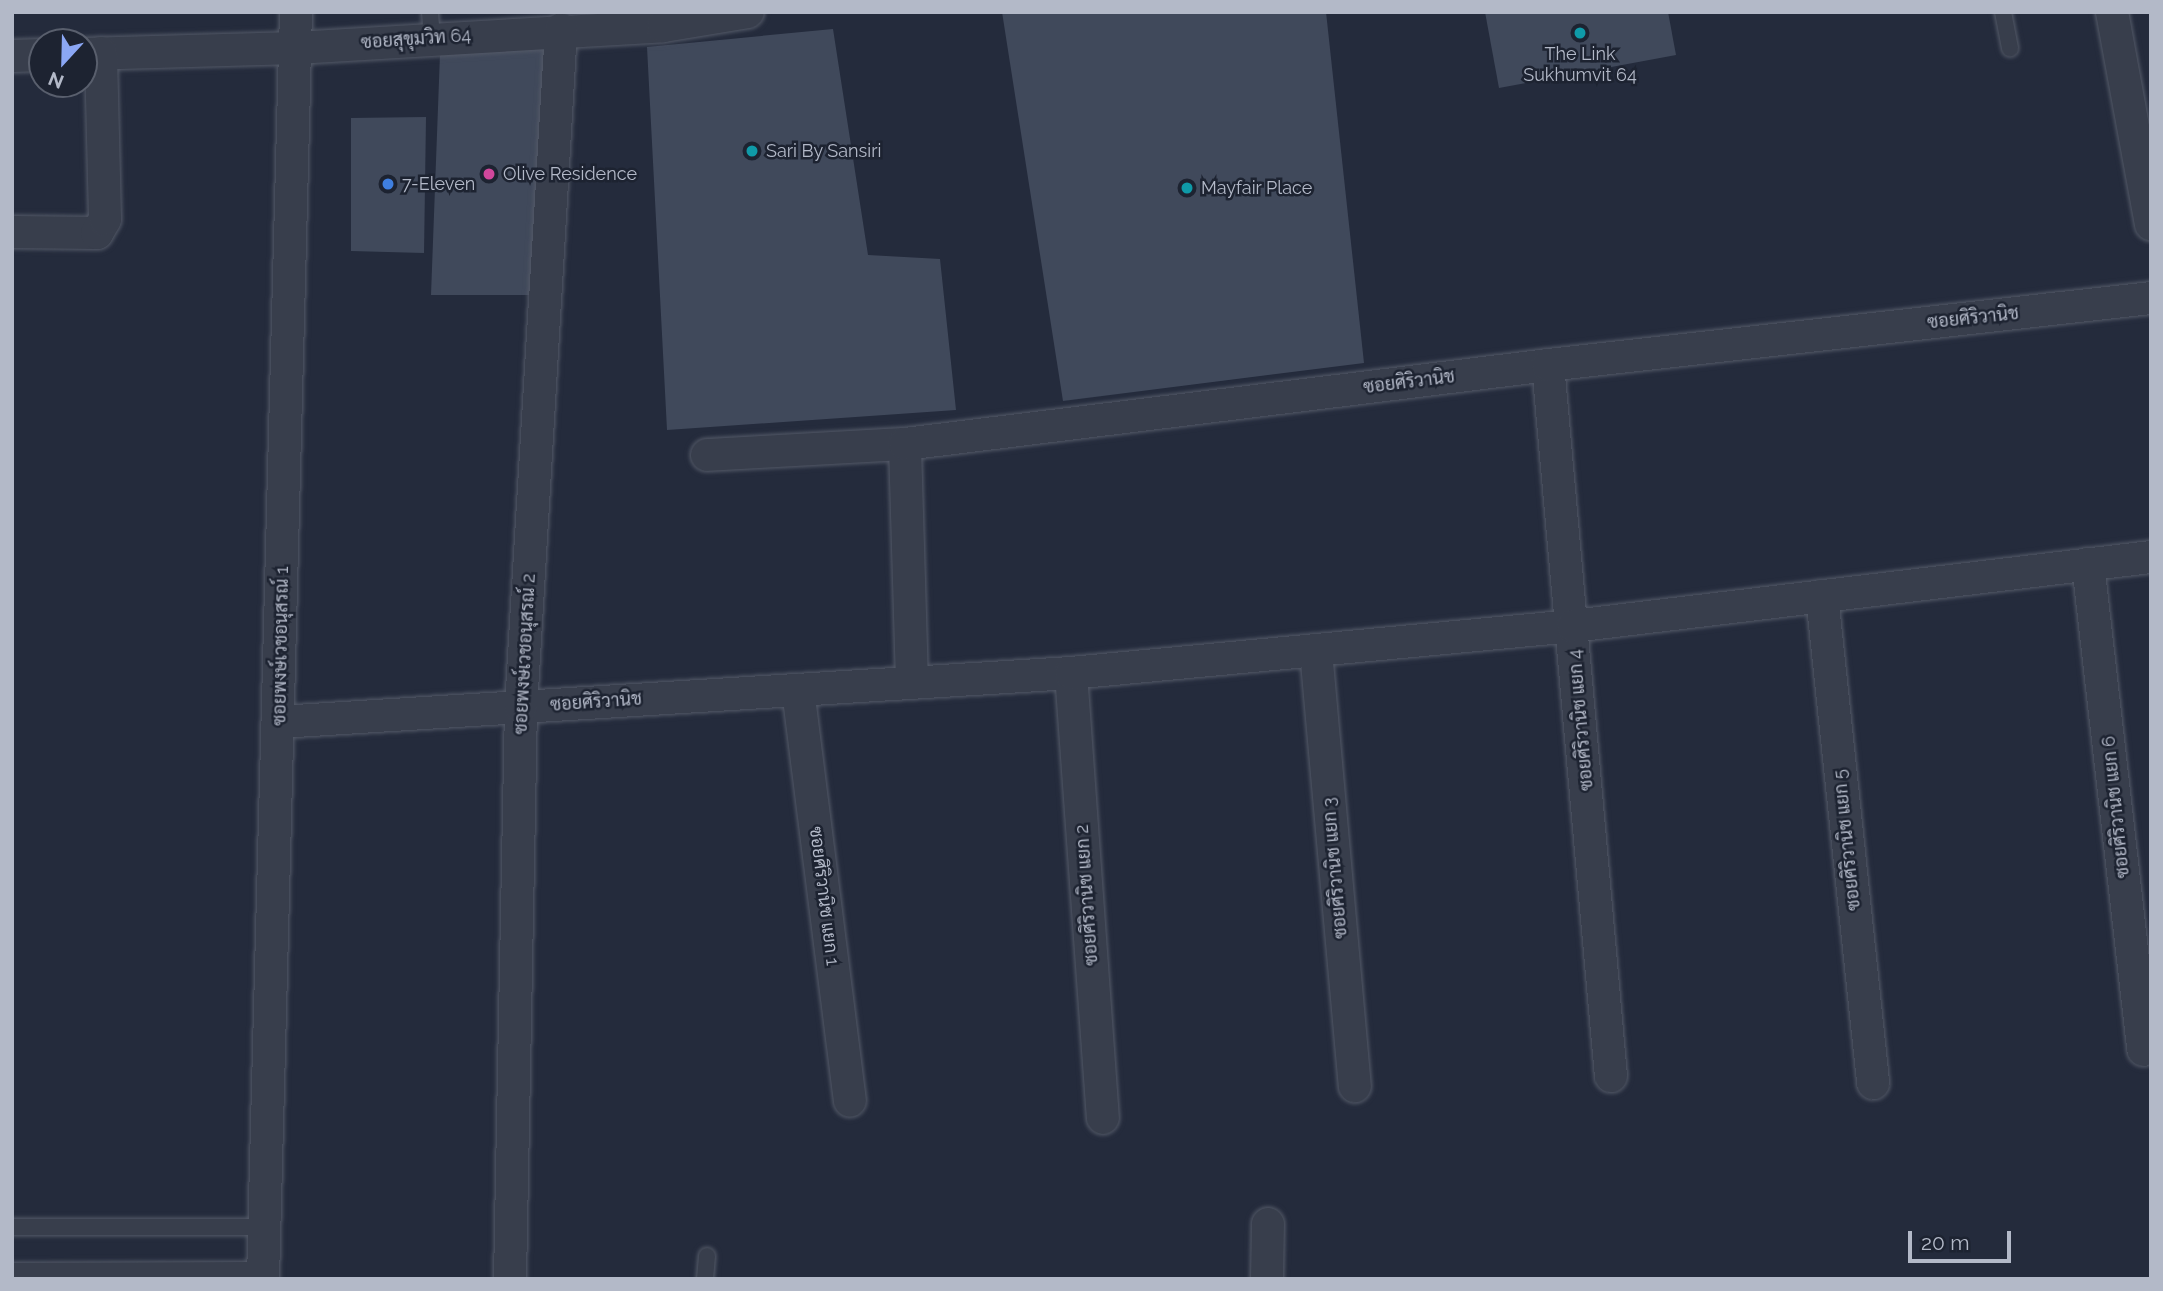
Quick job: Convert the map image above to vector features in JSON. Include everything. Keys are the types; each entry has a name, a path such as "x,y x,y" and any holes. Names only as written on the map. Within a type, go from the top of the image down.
{"street":[{"name":"ซอยพงษ์เวชอนุสรณ์ 1","path":"263,1274 296,12"},
{"name":"ซอยสุขุมวิท 64","path":"98,53 296,48 431,25 561,29 663,26 748,12"},
{"path":"2112,12 2151,224"},
{"name":"ซอยพงษ์เวชอนุสรณ์ 2","path":"510,1279 521,707 561,29"},
{"path":"12,232 97,233 104,219 95,98"},
{"name":"ซอยศิริวานิช","path":"708,455 905,444 1548,365 2151,298"},
{"name":"ซอยศิริวานิช แยก 4","path":"1548,365 1611,1076"},
{"path":"905,444 912,682"},
{"name":"ซอยศิริวานิช","path":"279,722 1071,673 1573,626 2151,557"},
{"name":"ซอยศิริวานิช แยก 6","path":"2088,564 2143,1050"},
{"name":"ซอยศิริวานิช แยก 5","path":"1822,596 1873,1083"},
{"name":"ซอยศิริวานิช แยก 3","path":"1316,651 1355,1086"},
{"name":"ซอยศิริวานิช แยก 2","path":"1071,673 1103,1118"},
{"name":"ซอยศิริวานิช แยก 1","path":"798,690 850,1101"},
{"path":"1267,1279 1268,1224"}],"lane":[{"path":"2003,12 2010,48"},
{"path":"12,1227 263,1227"},
{"path":"705,1279 707,1256"},
{"path":"12,1271 263,1274"}],"building":[{"name":"Mayfair Place","path":"1002,12 1326,12 1364,363 1063,401"},
{"name":"The Link Sukhumvit 64","path":"1485,12 1668,12 1676,55 1499,88"},
{"name":"Sari By Sansiri","path":"833,29 868,255 940,259 956,410 667,430 647,47"},
{"name":"Olive Residence","path":"550,46 536,295 431,295 440,54"},
{"name":"7-Eleven","path":"426,117 424,253 351,251 351,118"}],"place":[{"name":"The Link Sukhumvit 64","path":"1580,33"},
{"name":"Sari By Sansiri","path":"752,151"},
{"name":"Olive Residence","path":"489,174"},
{"name":"7-Eleven","path":"388,184"},
{"name":"Mayfair Place","path":"1187,188"}]}
